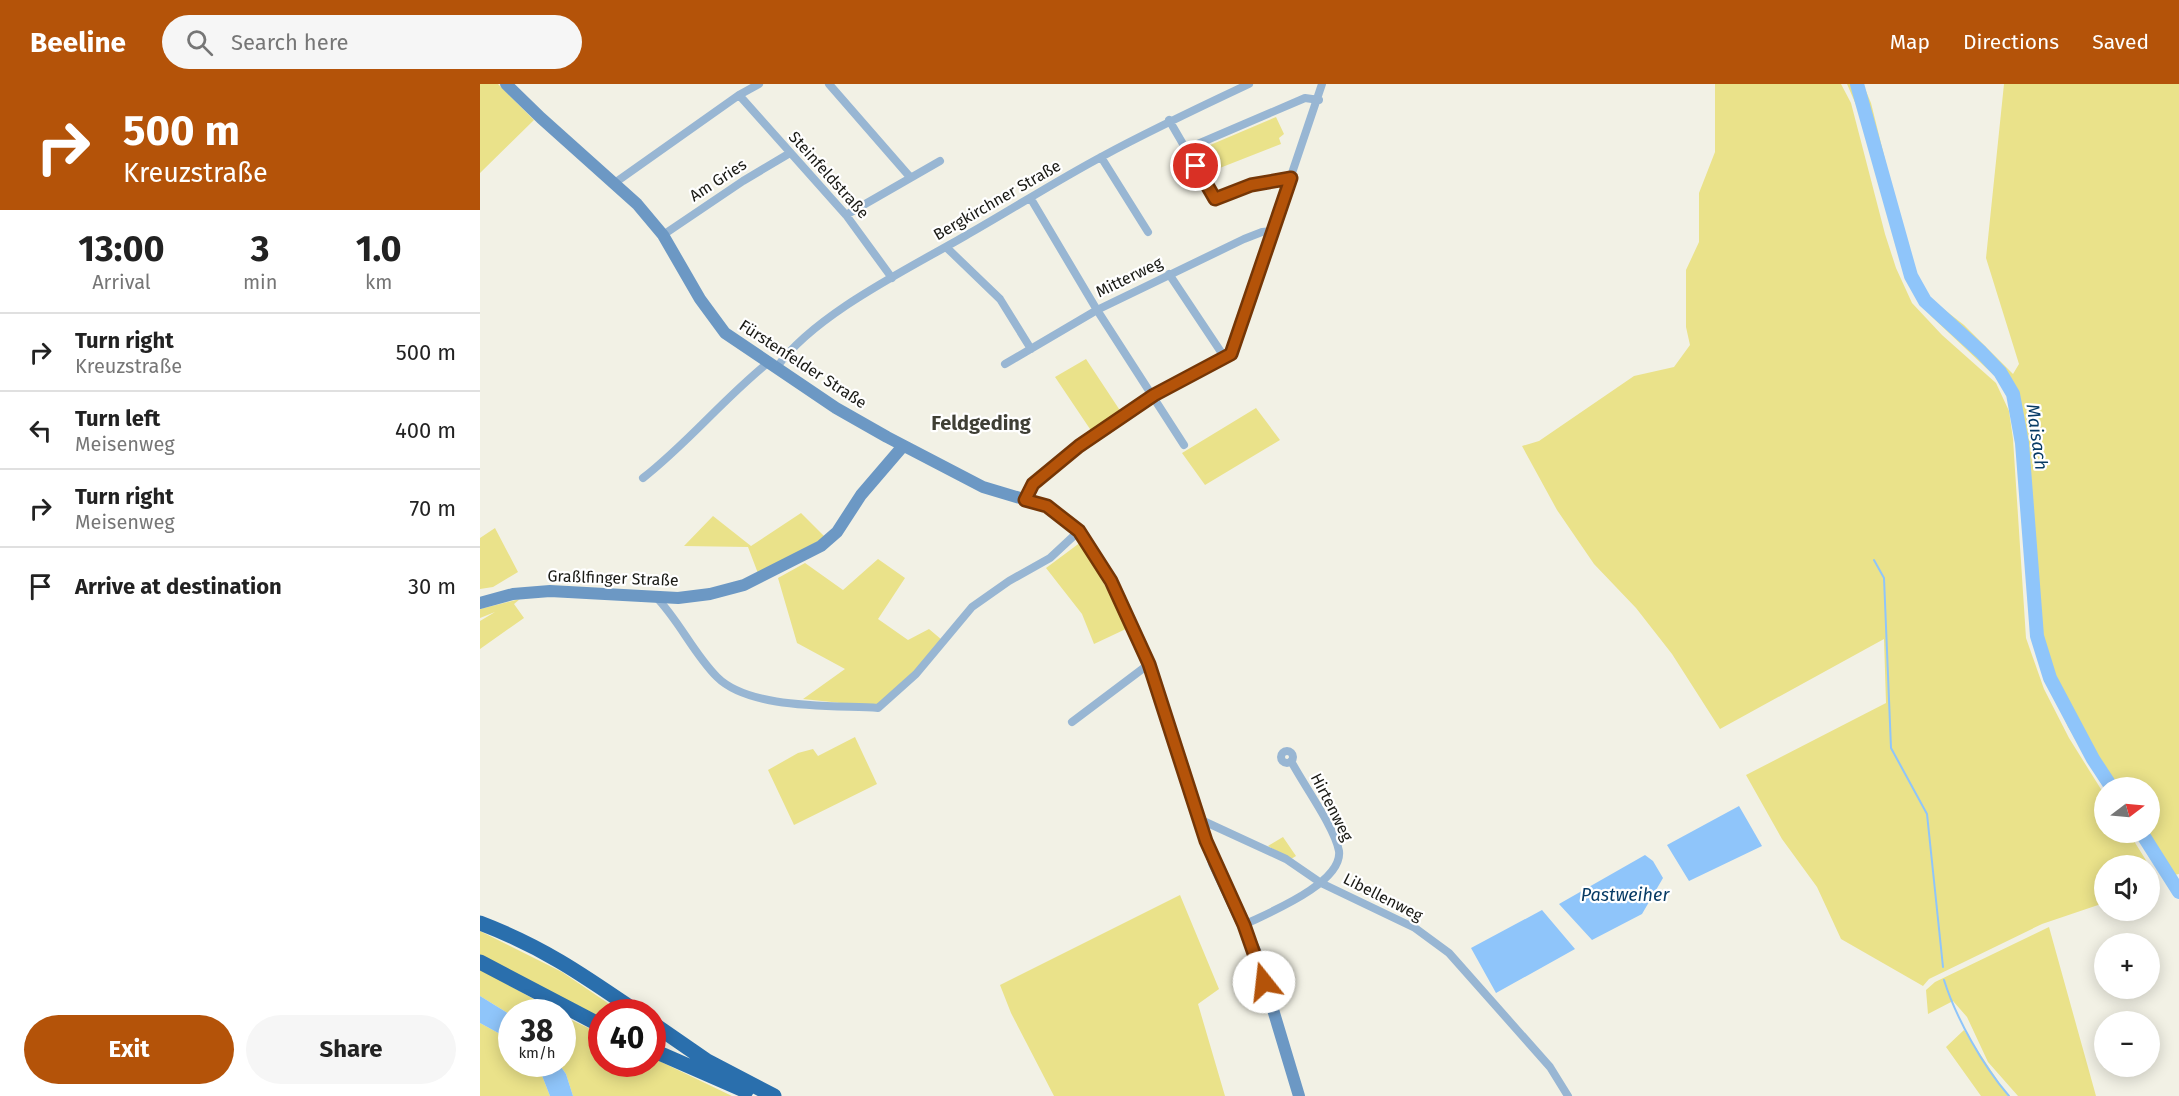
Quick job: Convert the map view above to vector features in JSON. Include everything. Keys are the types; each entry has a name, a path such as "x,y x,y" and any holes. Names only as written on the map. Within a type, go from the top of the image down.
{"highway":[{"path":"480,923 519,938 555,956 618,999"},
{"path":"480,962 588,1019"},
{"path":"666,1033 707,1061 774,1096"},
{"path":"666,1056 760,1096"}],"street":[{"name":"Fürstenfelder Straße","path":"506,84 541,118 616,182 663,235 700,299 721,328 836,408 903,446 983,487 1047,506 1079,531 1111,581 1149,664 1214,863 1256,953 1299,1096"},
{"path":"616,182 759,84"},
{"path":"829,84 910,177"},
{"name":"Bergkirchner Straße","path":"643,478 830,318 892,278 1101,157 1170,120 1249,84"},
{"path":"1025,500 1033,484 1050,468 1154,395 1231,354 1319,100 1322,84"},
{"name":"Steinfeldstraße","path":"740,95 846,215 892,278"},
{"path":"1186,149 1305,98 1319,100"},
{"path":"1170,120 1215,199 1251,185 1291,178"},
{"name":"Am Gries","path":"663,235 743,181 790,153"},
{"path":"1101,157 1148,232"},
{"path":"846,215 940,161"},
{"path":"1031,199 1096,310 1154,395 1184,445"},
{"name":"Mitterweg","path":"1005,364 1096,310 1262,232 1273,231"},
{"path":"946,247 1000,299 1031,349"},
{"path":"1169,274 1225,358"},
{"name":"Graßlfinger Straße","path":"480,603 513,594 550,591 678,598 710,594 744,585 821,546 837,532 861,495 903,446"},
{"path":"655,596 719,679 748,694 775,701 878,708 916,674 972,607 1009,581 1050,558 1079,531"},
{"path":"1072,722 1149,664"},
{"name":"Hirtenweg","path":"1291,761 1334,837 1339,852 1336,863 1322,883"},
{"name":"Libellenweg","path":"1199,819 1286,859 1322,883 1415,928 1449,953 1550,1067 1568,1096"},
{"path":"1244,925 1322,883"}],"shaded area":[{"path":"480,84 498,84 534,120 480,173"},
{"path":"1715,84 1841,84 1851,103 1896,268 1912,303 1942,335 1996,383 2009,411 2013,439 2026,638 2044,689 2069,738 2094,778 2094,843 2135,843 2143,855 2094,855 2094,906 2042,924 1929,979 1923,986 1841,939 1817,887 1782,839 1746,775 1886,703 1884,639 1720,729 1672,654 1636,608 1594,564 1557,510 1522,446 1539,441 1634,376 1674,367 1690,345 1686,327 1686,270 1699,242 1699,193 1715,152"},
{"path":"1847,84 1863,84 1871,103 1912,268 1927,296 1964,325 2013,374 2019,364 1986,258 2004,84 2179,84 2179,874 2165,877 2160,869 2160,855 2150,855 2143,843 2160,843 2160,777 2100,777 2068,727 2032,642 2023,496 2009,401 1999,380 1931,316 1909,283 1857,107"},
{"path":"1276,117 1284,134 1279,138 1281,144 1207,173 1196,151"},
{"path":"1086,359 1121,412 1092,432 1055,377"},
{"path":"1256,408 1280,440 1205,485 1182,453"},
{"path":"801,513 825,537 759,576 748,547 684,546 713,516 751,546"},
{"path":"495,528 518,572 493,587 480,589 480,538"},
{"path":"1081,542 1128,628 1094,644 1082,614 1046,568"},
{"path":"878,559 905,578 878,619 908,640 929,629 942,640 914,675 879,707 803,699 845,669 797,643 778,578 805,563 843,590"},
{"path":"520,599 514,604 524,618 480,649 480,621 495,612 480,618 480,609"},
{"path":"855,737 877,784 794,825 768,770 798,753 813,749 818,756"},
{"path":"1283,837 1296,856 1291,859 1268,846"},
{"path":"1180,895 1219,989 1198,1004 1225,1096 1054,1096 1011,1013 1000,985"},
{"path":"2049,927 2096,1096 2018,1096 1988,1062 1967,1017 1953,1001 1928,1014 1926,990 1935,982"},
{"path":"480,931 562,972 602,999 588,999 588,1014 576,1007 576,999 561,999 480,955"},
{"path":"480,969 534,999 498,999 498,1007 480,996"},
{"path":"576,1022 588,1028 588,1077 666,1077 666,1064 732,1096 573,1096 567,1077 576,1077"},
{"path":"480,1023 498,1033 498,1077 543,1077 550,1096 480,1096"},
{"path":"1964,1030 2008,1096 1981,1096 1946,1047"}],"water":[{"path":"1739,806 1762,846 1689,881 1667,845"},
{"name":"Pastweiher","path":"1645,855 1653,861 1663,878 1642,914 1592,940 1559,904"},
{"path":"1542,910 1575,949 1496,993 1471,948"},
{"path":"480,996 498,1007 498,1033 480,1023"},
{"path":"543,1077 567,1077 573,1096 550,1096"}],"waterway":[{"name":"Maisach","path":"1857,84 1911,276 1925,301 2000,372 2013,394 2022,443 2037,636 2050,678 2105,777"},
{"path":"1874,560 1884,578 1891,748 1927,814 1943,967"},
{"name":"Maisach","path":"2148,843 2179,892"},
{"path":"1944,980 1971,1041 2009,1096"}],"district":[{"name":"Feldgeding","path":"981,423"}],"route":[{"path":"1196,166 1215,199 1251,185 1291,178 1263,267 1231,354 1154,395 1079,446 1033,484 1025,500 1047,506 1058,512 1079,531 1111,581 1149,664 1206,841 1256,953 1264,982"}]}
